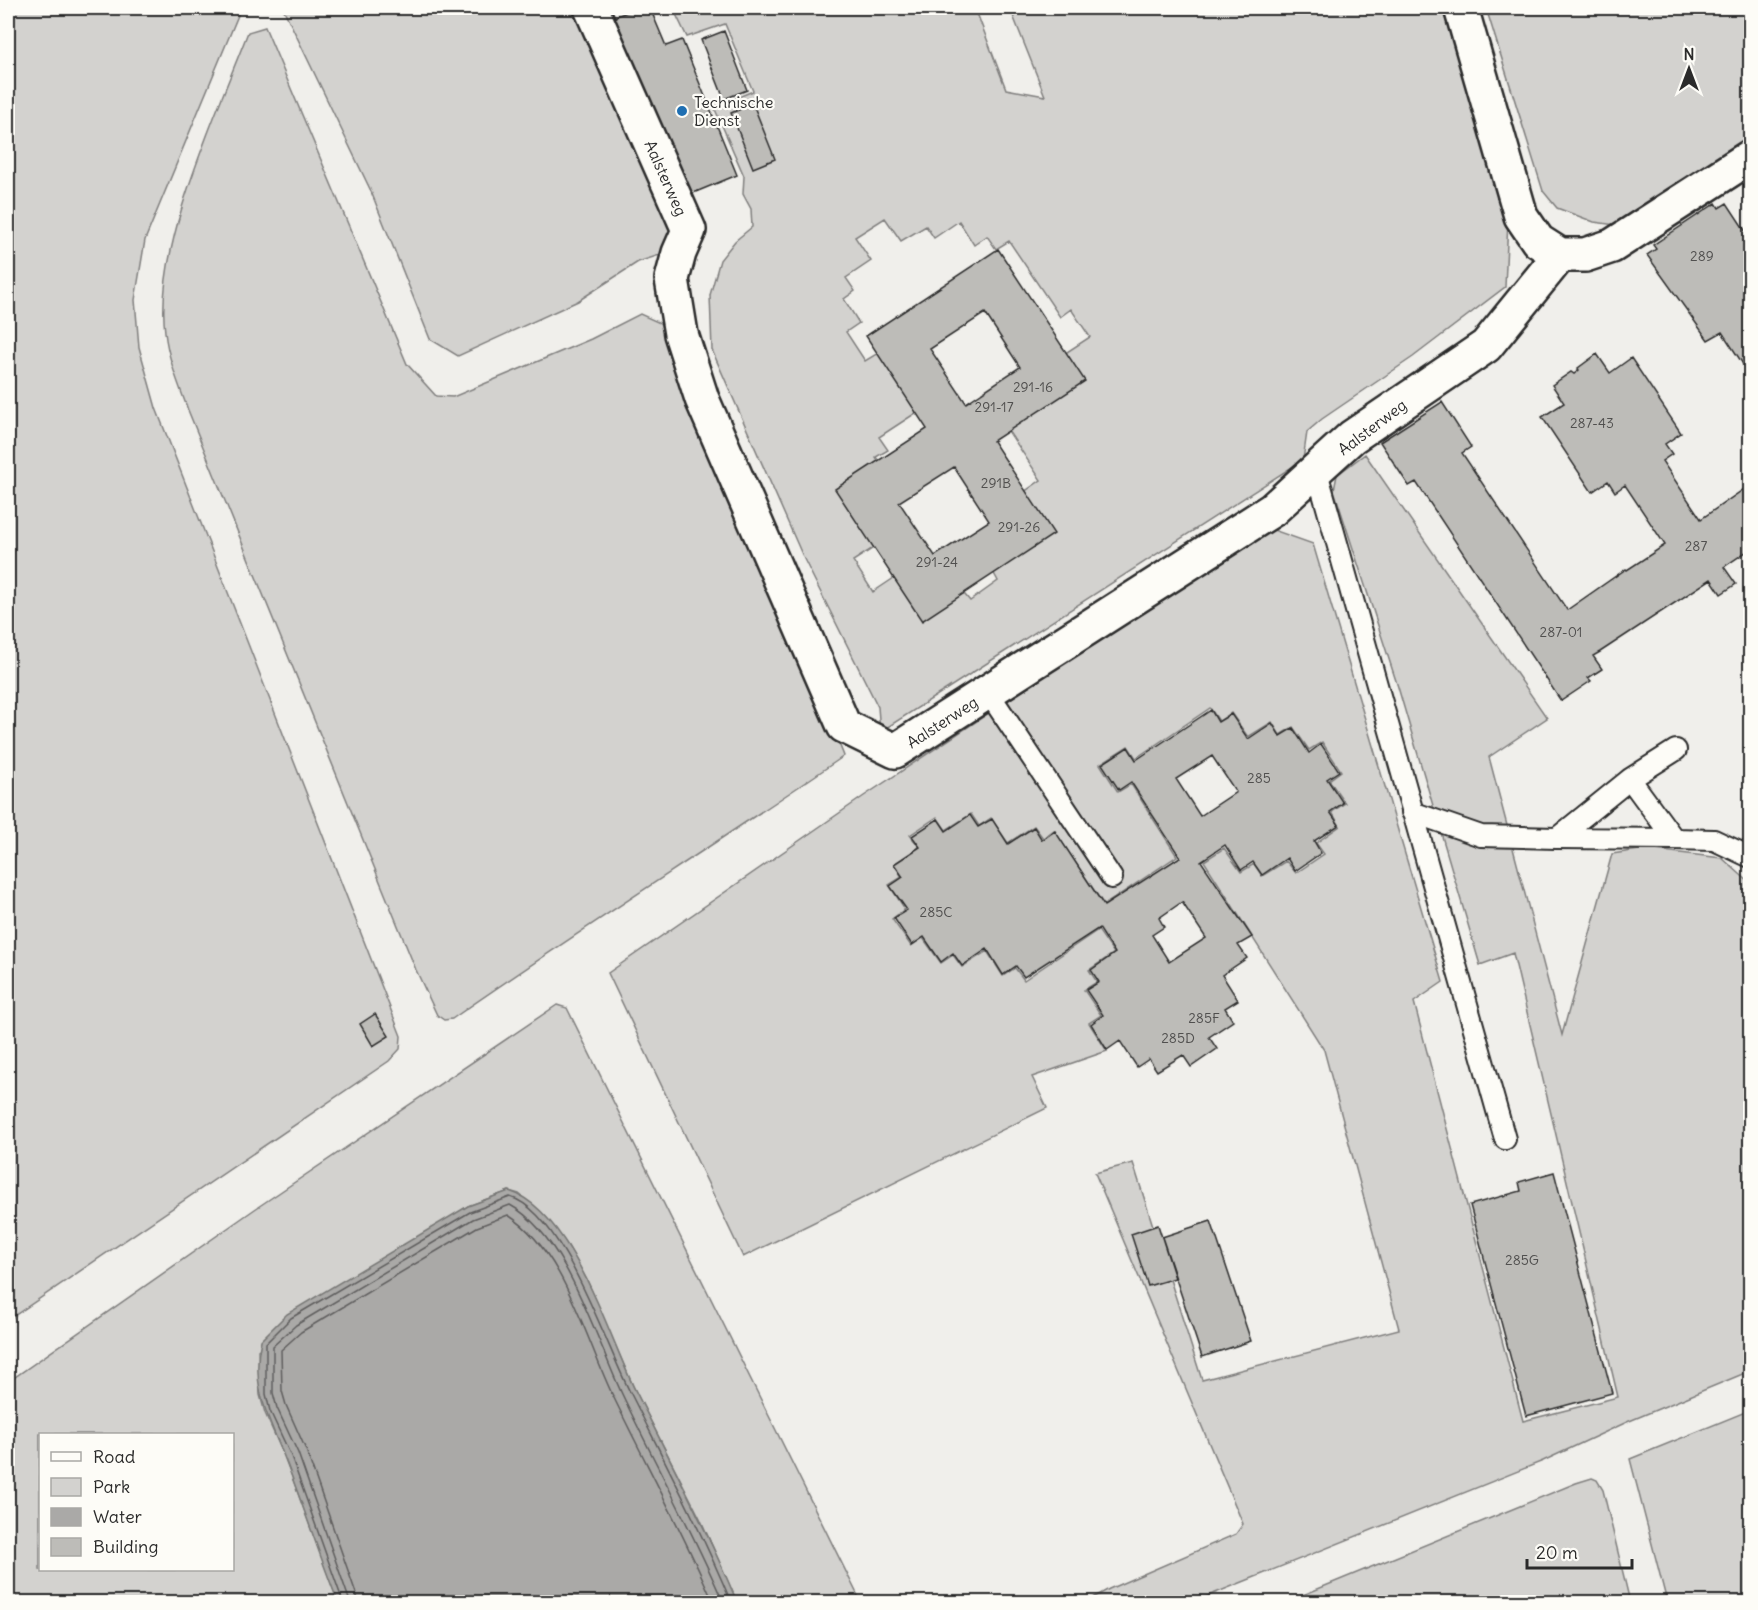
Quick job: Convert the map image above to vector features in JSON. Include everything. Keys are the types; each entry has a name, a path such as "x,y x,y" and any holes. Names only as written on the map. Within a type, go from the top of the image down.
{"street":[{"name":"Aalsterweg","path":"591,8 689,230 679,253 672,279 681,334 702,399 844,726 895,752 1272,510 1317,472 1352,437 1486,346 1560,255"},
{"path":"1461,8 1521,216 1538,241 1560,255 1585,255 1612,246 1750,157"}],"lane":[{"path":"1317,472 1505,1139"},
{"path":"988,692 1112,878"},
{"path":"1557,838 1630,780 1676,750"},
{"path":"1630,780 1674,839"},
{"path":"1412,812 1481,836 1714,840 1750,857"}],"green space":[{"path":"8,8 241,8 145,240 135,300 139,347 156,408 401,1036 400,1049 389,1061 8,1320"},
{"path":"283,8 580,8 672,230 663,254 638,262 578,301 458,356 430,339 370,189"},
{"path":"673,8 975,8 1006,89 1045,96 1010,8 1442,8 1508,220 1505,287 1413,357 1322,419 1307,432 1303,460 880,732 878,707 804,559 712,350 710,295 720,260 735,241 752,227 751,209 743,194 744,176 714,107 753,91 725,24 687,37","holes":["885,218 901,241 926,226 934,238 959,221 974,245 987,236 996,249 1009,241 1060,317 1071,309 1090,337 1061,356 1053,345 982,392 1041,480 1004,506 991,568 998,581 970,601 960,589 897,576 873,592 853,561 878,545 884,470 876,457 888,450 879,437 954,388 878,353 865,361 846,332 859,323 844,299 855,291 846,278 871,261 855,237"]},
{"path":"1486,8 1750,8 1750,147 1623,226 1594,222 1557,208 1543,191"},
{"path":"265,27 407,364 436,396 453,397 591,339 640,314 660,323 798,641 844,756 452,1019 444,1020 437,1015 416,970 188,410 166,342 164,298 169,260 178,221 205,140 248,32"},
{"path":"1365,454 1547,718 1489,757 1562,1035 1612,854 1646,849 1722,858 1750,883 1750,1371 1627,1422 1543,1461 1193,1602 1086,1602 1109,1589 1236,1534 1243,1524 1095,1173 1133,1163 1202,1380 1399,1329 1324,1050 1204,861 1224,848 1241,872 1254,864 1262,876 1286,861 1296,873 1324,854 1316,843 1340,826 1332,812 1345,803 1329,780 1341,771 1322,742 1309,750 1293,727 1280,735 1272,722 1248,737 1231,713 1219,721 1210,708 1136,758 1128,746 1100,764 1118,792 1131,784 1177,856 1104,905 1054,830 1043,838 1034,826 1008,843 991,818 979,826 971,814 946,830 937,817 910,835 919,847 894,864 902,877 889,885 905,909 892,919 911,946 923,938 941,963 953,955 962,967 987,951 1003,976 1015,968 1024,980 1098,930 1114,953 1089,970 1097,982 1084,990 1101,1015 1089,1023 1107,1051 1032,1077 1047,1108 743,1257 608,973 864,796 1268,528 1313,544 1443,982 1414,1002 1523,1421 1618,1397 1513,953 1480,965 1398,687 1334,490 1337,475"},
{"path":"557,1005 567,1008 861,1602 737,1602 700,1518 633,1386 587,1280 568,1246 546,1217 519,1194 509,1191 468,1206 258,1350 260,1395 265,1413 285,1458 338,1602 8,1602 8,1382 255,1209"},
{"path":"1750,1410 1750,1602 1667,1602 1630,1459"},
{"path":"1592,1478 1597,1480 1603,1490 1630,1602 1286,1602 1576,1483"}],"water":[{"path":"509,1191 531,1203 551,1223 586,1277 635,1390 701,1522 737,1602 338,1602 267,1416 258,1373 261,1340 287,1314 468,1206"}],"building":[{"name":"Technische Dienst","path":"637,8 650,8 666,46 682,40 737,175 686,196 614,17"},
{"path":"724,31 747,90 724,99 701,40"},
{"path":"753,104 775,159 753,168 731,113"},
{"path":"1716,203 1719,208 1727,203 1750,238 1750,375 1722,332 1708,340 1647,255 1656,249 1653,245"},
{"path":"998,249 1085,381 993,441 1054,534 922,621 835,489 927,429 866,336","holes":["985,313 1020,367 966,403 930,349","954,467 989,521 935,556 899,502"]},
{"path":"1597,354 1610,373 1631,358 1681,433 1665,444 1672,454 1662,461 1701,519 1750,485 1750,549 1724,567 1736,584 1721,594 1711,579 1593,656 1602,669 1588,678 1591,681 1561,701 1416,482 1409,486 1380,442 1442,402 1471,447 1462,453 1567,610 1665,545 1625,485 1615,492 1608,481 1592,492 1542,417 1564,403 1552,385 1571,372 1574,374 1579,370 1578,368"},
{"path":"1211,710 1218,722 1231,714 1248,739 1272,723 1280,736 1293,728 1309,753 1321,744 1339,771 1327,779 1343,803 1330,812 1339,825 1314,841 1321,853 1295,871 1287,858 1262,875 1253,862 1241,870 1225,845 1201,861 1252,937 1238,945 1247,958 1222,975 1238,1000 1225,1008 1233,1021 1209,1037 1217,1049 1191,1067 1183,1055 1157,1071 1149,1059 1137,1067 1120,1041 1107,1050 1091,1024 1103,1015 1086,990 1099,982 1091,970 1115,953 1099,928 1024,977 1016,966 1003,975 987,949 962,966 953,953 941,962 924,937 912,945 894,918 907,910 890,886 903,877 894,864 920,847 912,836 938,819 946,831 970,815 978,827 992,819 1008,844 1034,827 1042,840 1055,831 1104,906 1180,857 1131,782 1119,790 1102,764 1128,747 1136,760","holes":["1212,756 1236,792 1200,816 1176,779","1182,902 1206,938 1169,962 1152,935 1164,927 1159,918"]},
{"path":"375,1014 389,1036 373,1046 360,1024"},
{"path":"1554,1172 1612,1393 1526,1416 1470,1205 1521,1191 1519,1182"},
{"path":"1211,1221 1251,1341 1202,1357 1162,1237"},
{"path":"1158,1225 1175,1278 1148,1286 1131,1234"}],"place":[{"name":"Technische Dienst","path":"682,111"}]}
